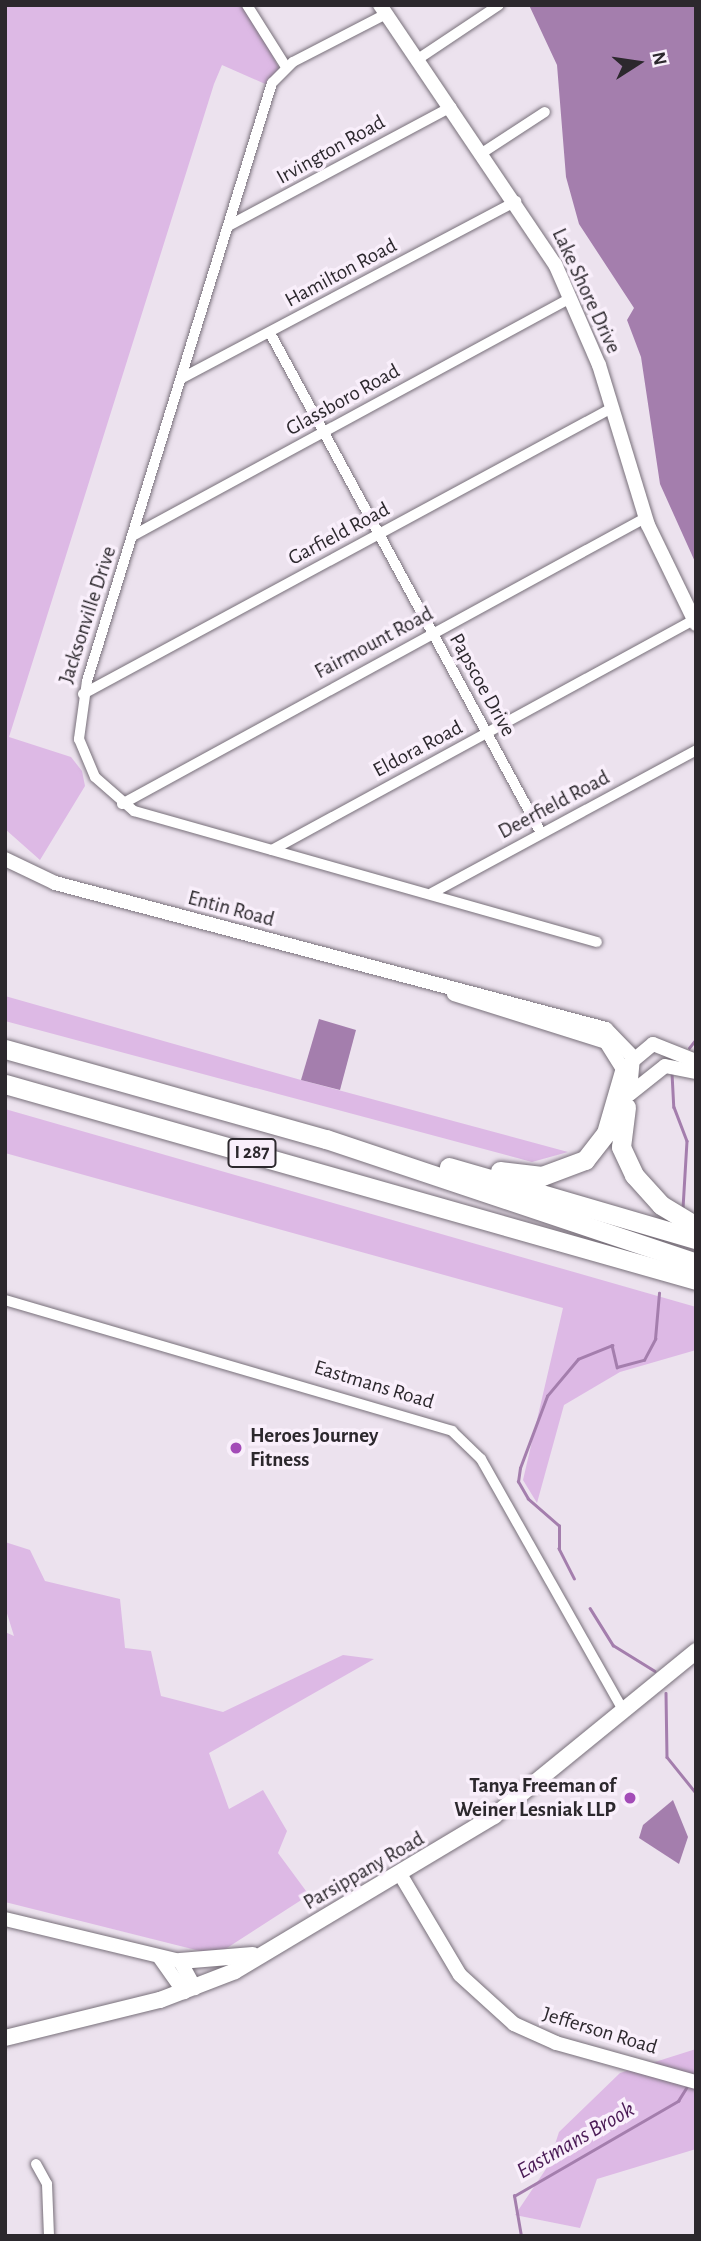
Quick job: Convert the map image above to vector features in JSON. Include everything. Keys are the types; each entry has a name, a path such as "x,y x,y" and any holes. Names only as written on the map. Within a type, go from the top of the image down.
{"highway":[{"name":"I 287","path":"5,1049 326,1139 369,1142 696,1239"},
{"path":"445,1166 471,1163 542,1176 568,1170 603,1139 629,1064"},
{"name":"I 287","path":"5,1084 676,1273 696,1282"},
{"path":"630,1094 620,1130 624,1157 651,1196 696,1226"},
{"path":"326,1139 696,1263"}],"main road":[{"name":"Parsippany Road","path":"5,2038 190,1990 276,1947 494,1816 696,1651"},
{"path":"180,1961 224,1962 276,1947"}],"street":[{"path":"247,5 286,67 383,10"},
{"path":"418,59 499,5"},
{"name":"Lake Shore Drive","path":"383,10 516,201 571,298 612,408 645,518 694,622"},
{"name":"Jacksonville Drive","path":"286,67 272,83 184,377 83,694 77,725 82,752 95,777 122,804 272,850 597,942"},
{"name":"Irvington Road","path":"230,225 451,107"},
{"path":"482,153 545,112"},
{"name":"Hamilton Road","path":"184,377 516,201"},
{"name":"Glassboro Road","path":"134,535 571,298"},
{"name":"Papscoe Drive","path":"270,333 541,833"},
{"name":"Garfield Road","path":"83,694 612,408"},
{"name":"Fairmount Road","path":"122,804 645,518"},
{"name":"Eldora Road","path":"272,850 694,622"},
{"name":"Deerfield Road","path":"432,894 696,750"},
{"name":"Entin Road","path":"5,859 55,883 450,991 474,1004 606,1042 629,1064"},
{"path":"630,1094 629,1064 653,1044 696,1061"},
{"path":"630,1094 665,1066 696,1072"},
{"name":"Eastmans Road","path":"5,1300 431,1420 463,1439 481,1459 624,1712"},
{"name":"Jefferson Road","path":"400,1874 460,1975 508,2020 556,2043 696,2082"},
{"path":"5,1919 180,1961 190,1990"},
{"path":"159,1956 190,1990"},
{"path":"36,2164 47,2184 49,2236"}],"shaded area":[{"path":"5,5 246,5 280,70 272,87 222,65 214,84 9,737 71,757 82,771 85,786 40,860 5,829"},
{"path":"529,5 696,5 696,564 660,484 641,357 627,320 634,308 579,224 566,177 557,65"},
{"path":"5,996 568,1152 532,1162 5,1021"},
{"path":"319,1019 356,1030 340,1090 301,1080"},
{"path":"5,1109 696,1307 696,1350 620,1372 564,1405 537,1503 523,1480 563,1308 5,1153"},
{"path":"5,1542 30,1550 45,1581 120,1599 125,1648 151,1651 161,1696 223,1712 343,1655 374,1659 209,1753 229,1809 263,1790 287,1831 278,1853 309,1895 216,1955 5,1902 5,1632 14,1636 5,1607"},
{"path":"673,1800 688,1837 679,1864 639,1838 643,1825"},
{"path":"696,2049 696,2149 597,2179 580,2228 515,2215 548,2166 559,2132 620,2073"}],"waterway":[{"name":"Eastmans Brook","path":"689,1048 696,1039"},
{"name":"Eastmans Brook","path":"672,1073 674,1107 687,1141 683,1208"},
{"name":"Eastmans Brook","path":"574,1579 559,1549 559,1526 528,1499 518,1482 520,1468 547,1396 578,1359 612,1345 617,1367 644,1360 655,1339 659,1293"},
{"name":"Eastmans Brook","path":"590,1608 613,1645 655,1671"},
{"name":"Eastmans Brook","path":"666,1693 667,1757 696,1793"},
{"name":"Eastmans Brook","path":"696,1855 696,1872"},
{"name":"Eastmans Brook","path":"521,2236 514,2196 678,2101 686,2088"}],"place":[{"name":"Heroes Journey Fitness","path":"236,1448"},
{"name":"Tanya Freeman of Weiner Lesniak LLP","path":"630,1798"}]}
